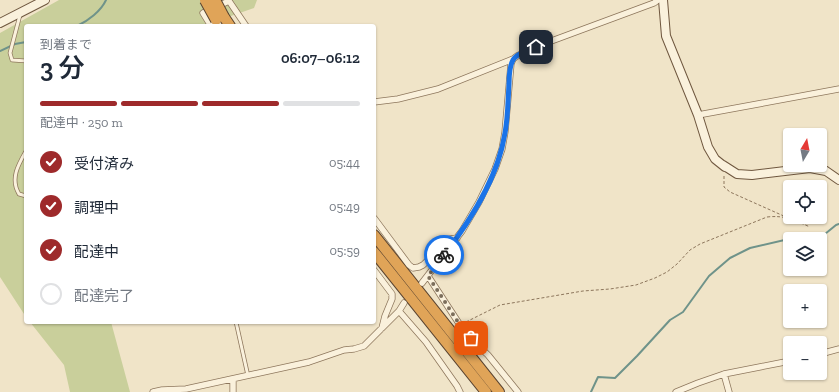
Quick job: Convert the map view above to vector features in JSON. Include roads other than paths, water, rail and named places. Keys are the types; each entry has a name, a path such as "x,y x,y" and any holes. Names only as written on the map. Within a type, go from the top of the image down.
{"highway":[{"path":"205,0 218,22"},
{"path":"215,0 218,22"},
{"path":"376,238 499,392"},
{"path":"376,254 486,392"}],"street":[{"path":"0,23 45,0"},
{"path":"376,102 398,99 438,89 513,59 546,43 654,3 658,0"},
{"path":"663,0 666,36 698,116 708,147 715,159 737,174 752,175 810,168 826,171 839,180"},
{"path":"218,22 203,13 229,1 245,24"},
{"path":"422,283 457,238 480,202 495,169 502,149 505,132 510,74 513,59"},
{"path":"698,116 839,89"},
{"path":"376,221 409,265 413,268 423,265 450,239 457,238"},
{"path":"376,273 392,294 392,299 382,328"},
{"path":"428,276 460,325 488,355 518,392"},
{"path":"153,392 162,390 197,389 233,379 309,362 344,350 364,346 399,311 404,303"},
{"path":"399,311 426,342 460,392"},
{"path":"827,352 839,349"},
{"path":"676,392 724,374 783,362"},
{"path":"724,374 729,392"},
{"path":"233,379 233,392"}],"lane":[{"path":"20,13 10,53 12,60 24,61"},
{"path":"24,155 17,168 15,178 15,187 19,194 24,195"},
{"path":"236,324 248,376"}],"waterway":[{"path":"80,24 94,15 106,0"},
{"path":"0,51 15,44 24,42"},
{"path":"591,392 598,377 615,378 670,320 683,312 709,276 730,258 750,248 806,235 825,234 839,224"}]}
